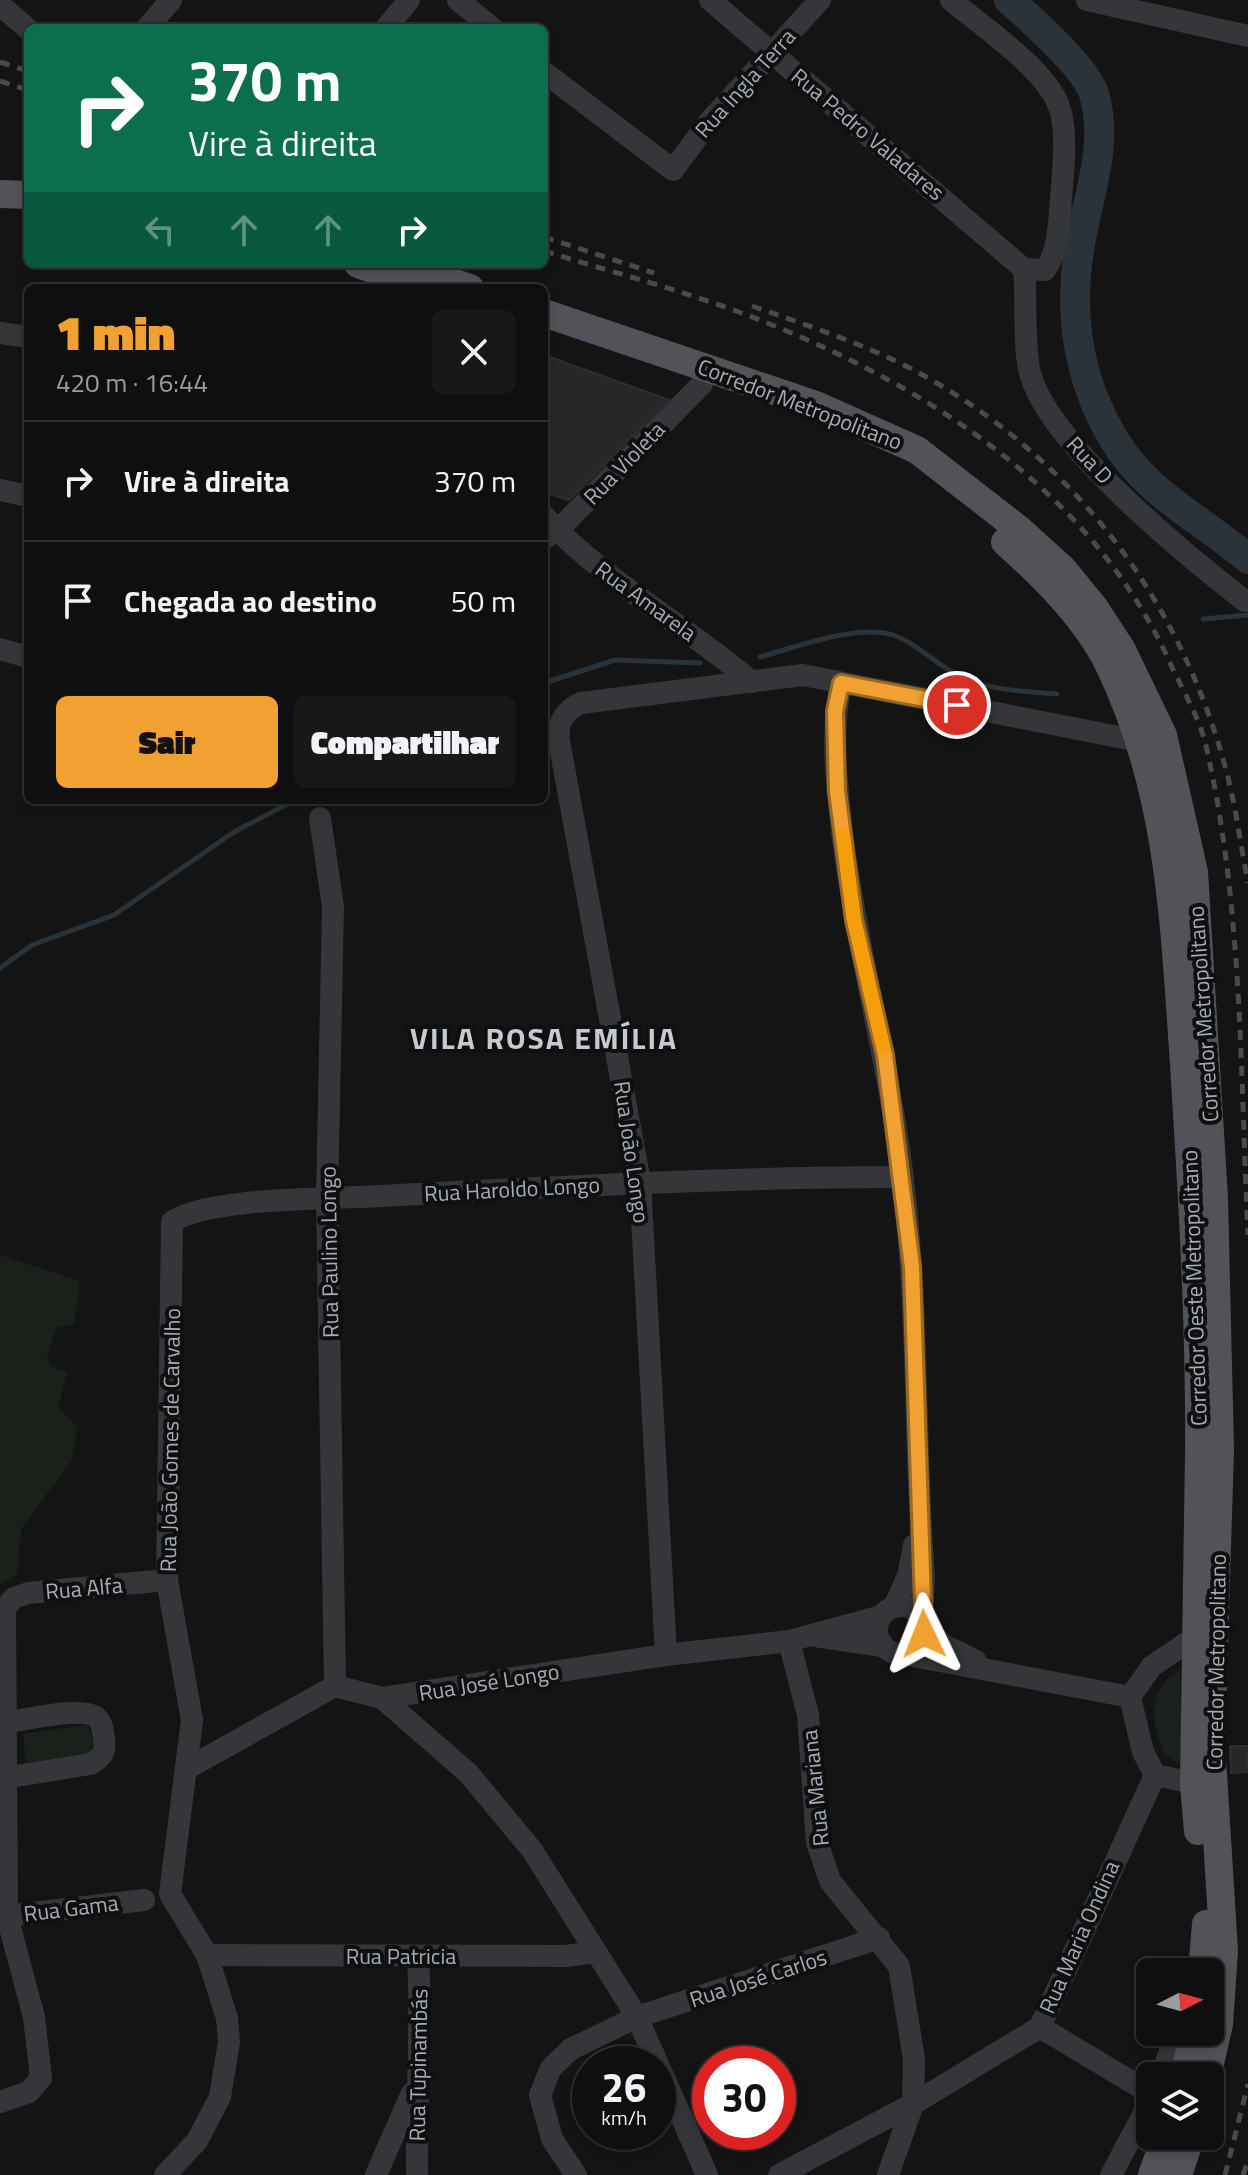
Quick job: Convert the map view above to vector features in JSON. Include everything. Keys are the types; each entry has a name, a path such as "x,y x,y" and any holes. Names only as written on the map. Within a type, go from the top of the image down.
{"main road":[{"path":"0,181 24,181"},
{"path":"0,194 24,195"},
{"path":"370,268 416,284"},
{"path":"411,268 458,284"},
{"name":"Corredor Metropolitano","path":"548,314 702,364 889,435 928,458 1020,530 1063,569 1094,607 1122,650 1163,735 1192,862 1214,1198 1220,1450 1215,1676 1211,1742 1204,1786 1224,1951 1219,2024 1210,2062"},
{"name":"Corredor Oeste Metropolitano","path":"548,330 818,423 876,448 955,498 1029,565 1082,625 1108,663 1139,741 1162,819 1173,914 1192,1196 1199,1451 1195,1637 1204,1786 1206,1920 1202,1958"},
{"path":"1139,741 1154,750 1192,862"},
{"path":"1195,1637 1205,1645 1215,1676"},
{"path":"1152,2175 1161,2150"},
{"path":"1178,2175 1186,2150"}],"street":[{"path":"150,24 171,0"},
{"path":"389,24 409,0"},
{"path":"458,0 487,24"},
{"name":"Rua Pedro Valadares","path":"710,0 1024,269"},
{"name":"Rua Ingla Terra","path":"548,75 673,170 708,123 820,0"},
{"path":"951,0 1032,69 1051,90 1061,113 1062,179 1057,242 1045,270 1024,269"},
{"path":"1087,0 1248,36"},
{"path":"0,5 24,26"},
{"name":"Rua D","path":"1024,269 1029,372 1047,412 1087,460 1182,550 1245,601"},
{"path":"0,333 24,336"},
{"name":"Rua Violeta","path":"549,528 702,384"},
{"path":"0,490 24,495"},
{"name":"Rua Amarela","path":"549,528 658,612 713,647 752,682"},
{"path":"0,649 24,656"},
{"path":"752,682 803,675 1139,741"},
{"name":"Rua João Longo","path":"666,1655 640,1182 559,741 559,723 572,707 752,682"},
{"path":"841,683 835,711 837,791 854,920 885,1055 903,1177 912,1267 919,1521 924,1577 923,1623 917,1648 892,1650 877,1631 908,1576 919,1521"},
{"name":"Rua Paulino Longo","path":"320,818 333,907 327,1199 335,1686"},
{"name":"Rua Haroldo Longo","path":"172,1222 198,1209 327,1199 640,1182 903,1177"},
{"name":"Rua João Gomes de Carvalho","path":"172,1222 167,1580 192,1720 170,1894 207,1955"},
{"name":"Rua Alfa","path":"4,1723 5,1608 14,1598 28,1593 167,1580"},
{"name":"Rua José Longo","path":"335,1686 382,1698 799,1638 851,1621 910,1608 944,1645 995,1670"},
{"path":"1195,1637 1152,1666 1130,1697 1143,1752 1155,1775 1204,1786"},
{"name":"Rua José Longo","path":"799,1638 892,1650 1130,1697"},
{"name":"Rua Mariana","path":"799,1638 817,1842 830,1881 899,1966 914,2059 913,2104"},
{"path":"188,1768 335,1686"},
{"path":"382,1698 468,1773 532,1850 637,2017 707,2175"},
{"path":"0,2102 29,2092 41,2078 34,2017 3,1912 4,1723 80,1712 95,1717 103,1726 105,1748 101,1757 90,1764 4,1778"},
{"name":"Rua Maria Ondina","path":"779,2175 913,2104 1040,2027 1155,1775"},
{"name":"Rua Gama","path":"3,1912 144,1900"},
{"name":"Rua José Carlos","path":"576,2175 552,2139 540,2095 551,2068 571,2049 637,2017 879,1938"},
{"name":"Rua Patricia","path":"207,1955 566,1956 594,1952"},
{"path":"165,2175 197,2141 220,2097 227,2071 227,2018 207,1955"},
{"name":"Rua Tupinambás","path":"417,2175 416,2084 421,2005 418,1956"},
{"path":"1040,2027 1136,2085"},
{"path":"376,2175 416,2084"},
{"path":"888,2175 913,2104"},
{"path":"1111,2175 1136,2128"}],"shaded area":[{"path":"0,1255 80,1281 74,1324 57,1327 47,1356 51,1367 67,1372 58,1408 77,1427 72,1460 21,1529 17,1575 0,1584"},
{"path":"1180,1669 1182,1765 1165,1755 1154,1708 1161,1687"},
{"path":"86,1725 92,1739 87,1754 26,1763 23,1734"}],"building":[{"path":"548,356 669,400 569,500 548,493"},
{"path":"1230,1746 1248,1746 1248,1772 1231,1773"}],"waterway":[{"path":"1009,0 1069,58 1094,94 1098,113 1098,151 1080,244 1075,295 1084,369 1101,416 1113,438 1142,475 1248,559"},
{"path":"1203,619 1248,615"},
{"path":"760,657 826,638 878,632 901,638 967,680 1005,689 1057,694"},
{"path":"548,682 615,660 700,663"},
{"path":"0,968 32,945 114,915 234,832 287,804"}],"railway":[{"path":"0,62 24,70"},
{"path":"0,81 24,89"},
{"path":"548,238 654,273"},
{"path":"548,252 739,312 870,370 933,406 992,446 1046,492 1095,544 1137,601 1200,726 1218,806 1238,990 1248,1235"},
{"path":"752,306 880,354 921,374 975,408 1025,446 1070,489 1111,536 1146,587 1177,641 1203,698 1227,774 1248,883"},
{"path":"1225,2175 1248,2084"},
{"path":"1243,2175 1248,2161"}],"slow traffic":[{"path":"843,835 854,920 883,1047"}],"district":[{"name":"VILA ROSA EMÍLIA","path":"544,1038"}],"route":[{"path":"924,1634 912,1267 903,1177 885,1055 854,920 837,791 835,711 841,683 957,705"}]}
